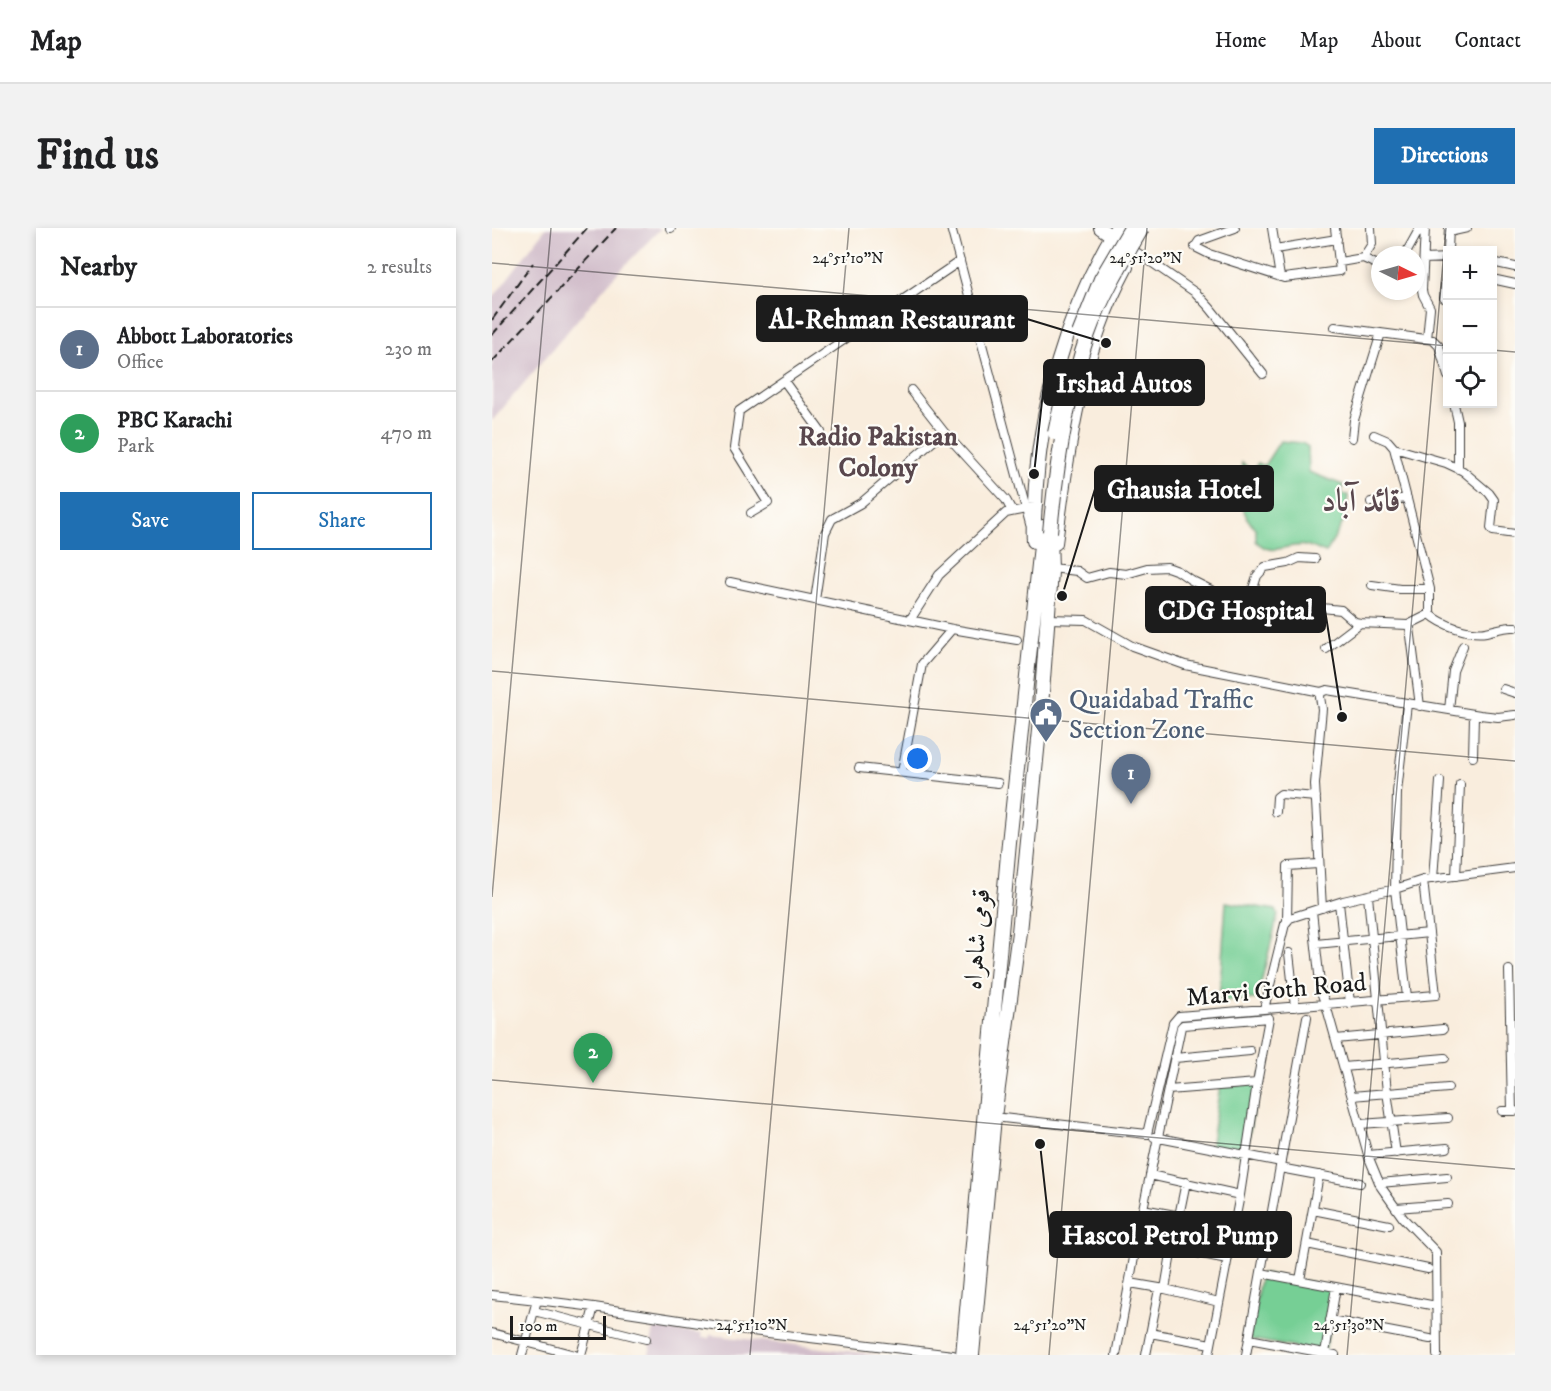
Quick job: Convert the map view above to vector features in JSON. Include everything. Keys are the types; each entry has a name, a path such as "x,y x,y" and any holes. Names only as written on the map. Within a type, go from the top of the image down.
{"highway":[{"path":"1042,532 1050,455 1076,341 1101,279 1131,228"},
{"path":"1042,532 1088,334 1105,295 1142,228"},
{"path":"1052,570 1066,456 1085,373 1109,304 1136,249 1150,228"},
{"path":"1042,532 1039,453 1050,398 1061,356 1082,296 1113,231"},
{"name":"قومی شاہراہ","path":"972,1355 994,1117 1019,932 1040,720 1052,570 1042,532"},
{"name":"قومی شاہراہ","path":"963,1355 985,1099 1036,573 1042,532"}],"main road":[{"path":"1100,228 1113,231 1136,249"}],"street":[{"path":"951,228 1026,509 1042,532"},
{"path":"1235,228 1199,241 1195,247 1280,278 1339,272 1341,268 1335,228"},
{"path":"1272,228 1280,278"},
{"path":"1363,258 1372,244 1371,228"},
{"path":"1410,246 1420,228"},
{"path":"1424,246 1425,228"},
{"path":"1448,246 1449,230 1467,228"},
{"path":"1275,249 1337,238"},
{"path":"1136,249 1196,293 1263,374"},
{"path":"1340,262 1363,258 1371,262"},
{"path":"1425,259 1443,258"},
{"path":"752,513 768,503 734,448 739,411 960,261"},
{"path":"1497,263 1515,267"},
{"path":"1497,280 1515,284"},
{"path":"1425,299 1430,308 1427,339"},
{"path":"1335,327 1433,340 1438,343 1443,360"},
{"path":"1352,438 1354,420 1381,333"},
{"path":"784,381 821,432"},
{"path":"911,390 944,432 1006,500 1012,511"},
{"path":"1455,408 1458,422 1458,468"},
{"path":"816,600 825,532 832,519 861,503 944,432"},
{"path":"1374,435 1388,441 1394,448 1430,589 1430,614"},
{"path":"1394,448 1458,468 1489,493 1494,500 1491,528 1493,531 1515,534"},
{"path":"1371,501 1407,498"},
{"path":"910,620 939,575 1006,513 1026,509"},
{"path":"1249,601 1257,576 1265,567 1288,563 1299,558 1315,559"},
{"path":"1052,570 1077,571 1087,578 1109,572 1125,574 1147,568 1167,567 1217,593 1249,601 1341,610 1355,622 1360,623 1408,625 1430,614"},
{"path":"730,582 952,629 1017,640"},
{"path":"1372,585 1400,589 1430,589"},
{"path":"1430,614 1441,621 1473,632 1483,633 1515,627"},
{"path":"1048,619 1086,620 1132,646 1185,665 1321,692 1327,690 1474,715 1498,717 1515,715"},
{"path":"1326,649 1360,623"},
{"path":"1408,625 1420,706"},
{"path":"902,772 922,664 952,629"},
{"path":"1449,710 1453,671 1463,646"},
{"path":"1503,689 1515,693"},
{"path":"1321,692 1322,709 1315,784 1322,908"},
{"path":"1407,704 1397,792 1395,889 1407,997"},
{"path":"1473,757 1474,715"},
{"path":"859,768 998,783"},
{"path":"1433,879 1440,781"},
{"path":"1456,876 1460,785"},
{"path":"1276,812 1277,797 1281,794 1316,797"},
{"path":"1264,1009 1287,921 1288,866 1318,864"},
{"path":"1287,921 1312,911 1423,880 1515,868"},
{"path":"1316,944 1429,933 1423,880"},
{"path":"1368,896 1390,1122 1396,1153"},
{"path":"1339,903 1350,1003"},
{"path":"1312,911 1321,992 1368,1155 1380,1183 1403,1218 1436,1252 1437,1355"},
{"name":"Marvi Goth Road","path":"1147,1134 1175,1019 1183,1015 1436,995 1429,933"},
{"path":"1289,953 1295,1007"},
{"path":"1502,1111 1514,1111 1509,970"},
{"path":"1246,1355 1307,1017"},
{"path":"1116,1355 1143,1209 1181,1027 1269,1018 1240,1195 1209,1355"},
{"path":"1336,1038 1443,1029"},
{"path":"1175,1058 1250,1051"},
{"path":"1344,1067 1445,1058"},
{"path":"1168,1089 1257,1083"},
{"path":"1352,1096 1448,1088"},
{"path":"994,1117 1147,1134 1360,1183"},
{"path":"1360,1124 1448,1118"},
{"path":"1368,1155 1447,1148"},
{"path":"1150,1175 1240,1195"},
{"path":"1300,1280 1319,1175"},
{"path":"1380,1183 1447,1177"},
{"path":"1179,1216 1186,1182"},
{"path":"1396,1208 1448,1204"},
{"path":"1143,1209 1233,1226"},
{"path":"1313,1210 1389,1225"},
{"path":"1137,1241 1227,1259"},
{"path":"1307,1245 1428,1269"},
{"path":"1146,1355 1172,1248"},
{"path":"1261,1273 1431,1305"},
{"path":"1130,1283 1219,1302"},
{"path":"1325,1353 1336,1287"},
{"path":"492,1295 594,1307 763,1333 953,1355"},
{"path":"522,1355 537,1300"},
{"path":"581,1355 594,1307"},
{"path":"534,1311 646,1339"},
{"path":"1330,1320 1430,1339"},
{"path":"492,1333 575,1355"},
{"path":"1150,1333 1211,1344"},
{"path":"1249,1339 1293,1352 1335,1355"}],"shaded area":[{"path":"546,228 661,228 611,280 492,421 492,299"},
{"path":"654,1328 702,1334 702,1338 709,1338 710,1335 881,1355 649,1355"}],"green space":[{"path":"1280,441 1302,443 1308,447 1309,472 1343,485 1342,494 1348,495 1345,519 1326,553 1299,545 1268,549 1256,541 1256,529 1250,523 1243,507 1242,463 1253,471 1258,463 1264,466"},
{"path":"1226,902 1276,910 1278,915 1257,999 1219,1001"},
{"path":"1257,1083 1246,1155 1210,1148 1220,1086"},
{"path":"1261,1273 1336,1287 1325,1353 1249,1339"}],"railway":[{"path":"492,335 587,228"},
{"path":"492,362 616,228"},
{"path":"492,320 533,263"}],"place":[{"name":"Al-Rehman Restaurant","path":"1106,343"},
{"name":"Irshad Autos","path":"1034,474"},
{"name":"Ghausia Hotel","path":"1062,596"},
{"name":"CDG Hospital","path":"1342,717"},
{"name":"Quaidabad Traffic Section Zone","path":"1046,743"},
{"name":"Abbott Laboratories","path":"1131,804"},
{"name":"PBC Karachi","path":"593,1083"},
{"name":"Hascol Petrol Pump","path":"1040,1144"}],"district":[{"name":"Radio Pakistan Colony","path":"878,452"},
{"name":"قائد آباد","path":"1361,500"}]}
